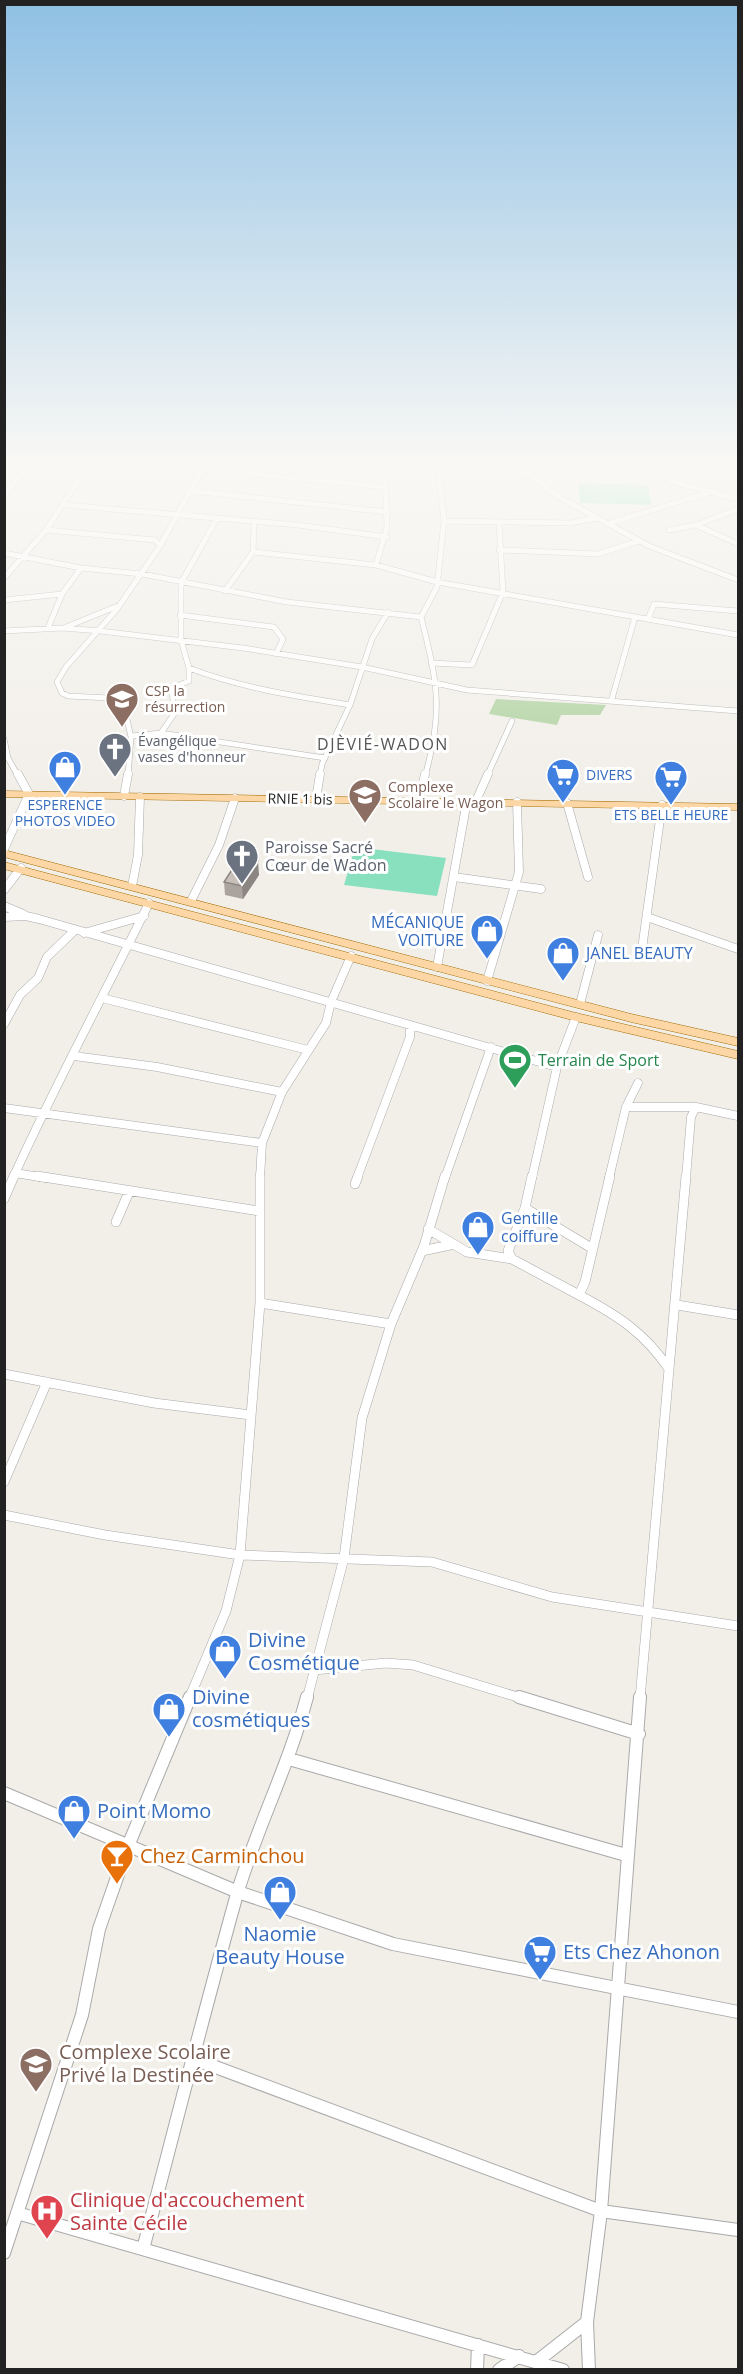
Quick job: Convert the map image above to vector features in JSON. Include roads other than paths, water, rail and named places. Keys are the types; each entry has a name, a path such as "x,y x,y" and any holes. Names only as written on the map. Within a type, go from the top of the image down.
{"main road":[{"name":"RNIE 1 bis","path":"4,794 738,807"},
{"path":"4,851 487,981 684,1032 738,1042"},
{"path":"4,865 576,1017 738,1055"}],"street":[{"path":"48,628 62,594 75,576"},
{"path":"124,796 132,736 123,702 110,698 68,696 62,693 57,682 66,666 100,631 141,576"},
{"path":"150,576 224,592 287,602 421,617"},
{"path":"161,733 174,714 172,688 188,683 189,677 189,668 181,640 180,615 182,583 186,576"},
{"path":"224,592 235,576"},
{"path":"415,576 437,582 738,635"},
{"path":"419,800 435,742 439,712 438,685 421,617 435,592 438,576"},
{"path":"431,663 472,665 503,592 502,576"},
{"path":"4,600 62,594"},
{"path":"63,628 121,604"},
{"path":"648,620 654,604 738,610"},
{"path":"316,799 325,758 350,705 372,639 388,612"},
{"path":"180,615 274,627 283,639 276,654"},
{"path":"611,702 635,617"},
{"path":"4,631 48,628 100,631 181,640 362,667 438,685 520,696 738,711"},
{"path":"189,668 256,689 350,705"},
{"path":"189,677 207,675"},
{"path":"437,967 454,877 472,801 512,721"},
{"path":"132,736 161,733 325,758"},
{"path":"4,739 8,758 29,794 4,851"},
{"path":"132,886 138,855 140,797"},
{"path":"191,901 219,845 235,798"},
{"path":"487,981 519,872 517,802"},
{"path":"567,803 588,877"},
{"path":"641,956 662,805"},
{"path":"4,890 21,868"},
{"path":"454,877 541,889"},
{"path":"4,1198 43,1112 74,1056 149,903"},
{"path":"4,906 26,916 79,932 557,1067"},
{"path":"4,917 26,916"},
{"path":"4,1024 20,995 38,978 47,957 79,932 144,916"},
{"path":"647,917 738,949"},
{"path":"580,1004 598,935"},
{"path":"4,2253 82,2015 99,1929 128,1846 226,1611 240,1555 260,1303 259,1211 262,1143 282,1092 326,1023 331,1002 351,956"},
{"path":"102,998 308,1050"},
{"path":"512,1259 508,1251 525,1208 557,1067 576,1017"},
{"path":"355,1184 410,1037 410,1024"},
{"path":"410,1037 424,1028"},
{"path":"143,2249 238,1892 266,1812 289,1759 344,1557 362,1418 391,1324 422,1251 491,1047"},
{"path":"74,1056 157,1067 282,1092"},
{"path":"579,1295 593,1249 626,1107 638,1083"},
{"path":"626,1107 683,1107 694,1112 738,1116"},
{"path":"4,1108 262,1143"},
{"path":"589,2370 587,2322 601,2211 626,1855 639,1734 669,1369 694,1112"},
{"path":"15,1173 259,1211"},
{"path":"116,1222 129,1192"},
{"path":"525,1208 593,1249"},
{"path":"428,1229 450,1245 473,1256 512,1259 631,1322 653,1344 669,1369"},
{"path":"422,1251 450,1245"},
{"path":"260,1303 391,1324"},
{"path":"676,1305 738,1315"},
{"path":"4,1374 153,1402 251,1415"},
{"path":"4,1482 47,1382"},
{"path":"4,1515 105,1535 240,1555 432,1562 552,1597 649,1610 738,1626"},
{"path":"314,1670 386,1663 413,1665 639,1734"},
{"path":"289,1759 626,1855"},
{"path":"4,1793 238,1892 393,1944 738,2012"},
{"path":"194,2059 601,2211 738,2230"},
{"path":"17,2213 563,2370"},
{"path":"536,2362 587,2322"},
{"path":"477,2370 478,2345"},
{"path":"500,2370 519,2356"}],"place":[{"name":"CSP la résurrection","path":"122,728"},
{"name":"Évangélique vases d'honneur","path":"115,778"},
{"name":"ESPERENCE PHOTOS VIDEO","path":"65,796"},
{"name":"DIVERS","path":"563,804"},
{"name":"ETS BELLE HEURE","path":"671,806"},
{"name":"Complexe Scolaire le Wagon","path":"365,824"},
{"name":"Paroisse Sacré Cœur de Wadon","path":"242,885"},
{"name":"MÉCANIQUE VOITURE","path":"487,960"},
{"name":"JANEL BEAUTY","path":"563,982"},
{"name":"Terrain de Sport","path":"515,1089"},
{"name":"Gentille coiffure","path":"478,1256"},
{"name":"Divine Cosmétique","path":"225,1680"},
{"name":"Divine cosmétiques","path":"169,1738"},
{"name":"Point Momo","path":"74,1840"},
{"name":"Chez Carminchou","path":"117,1885"},
{"name":"Naomie Beauty House","path":"280,1921"},
{"name":"Ets Chez Ahonon","path":"540,1981"},
{"name":"Complexe Scolaire Privé la Destinée","path":"36,2093"},
{"name":"Clinique d'accouchement Sainte Cécile","path":"47,2240"}],"district":[{"name":"DJÈVIÉ-WADON","path":"383,744"}]}
